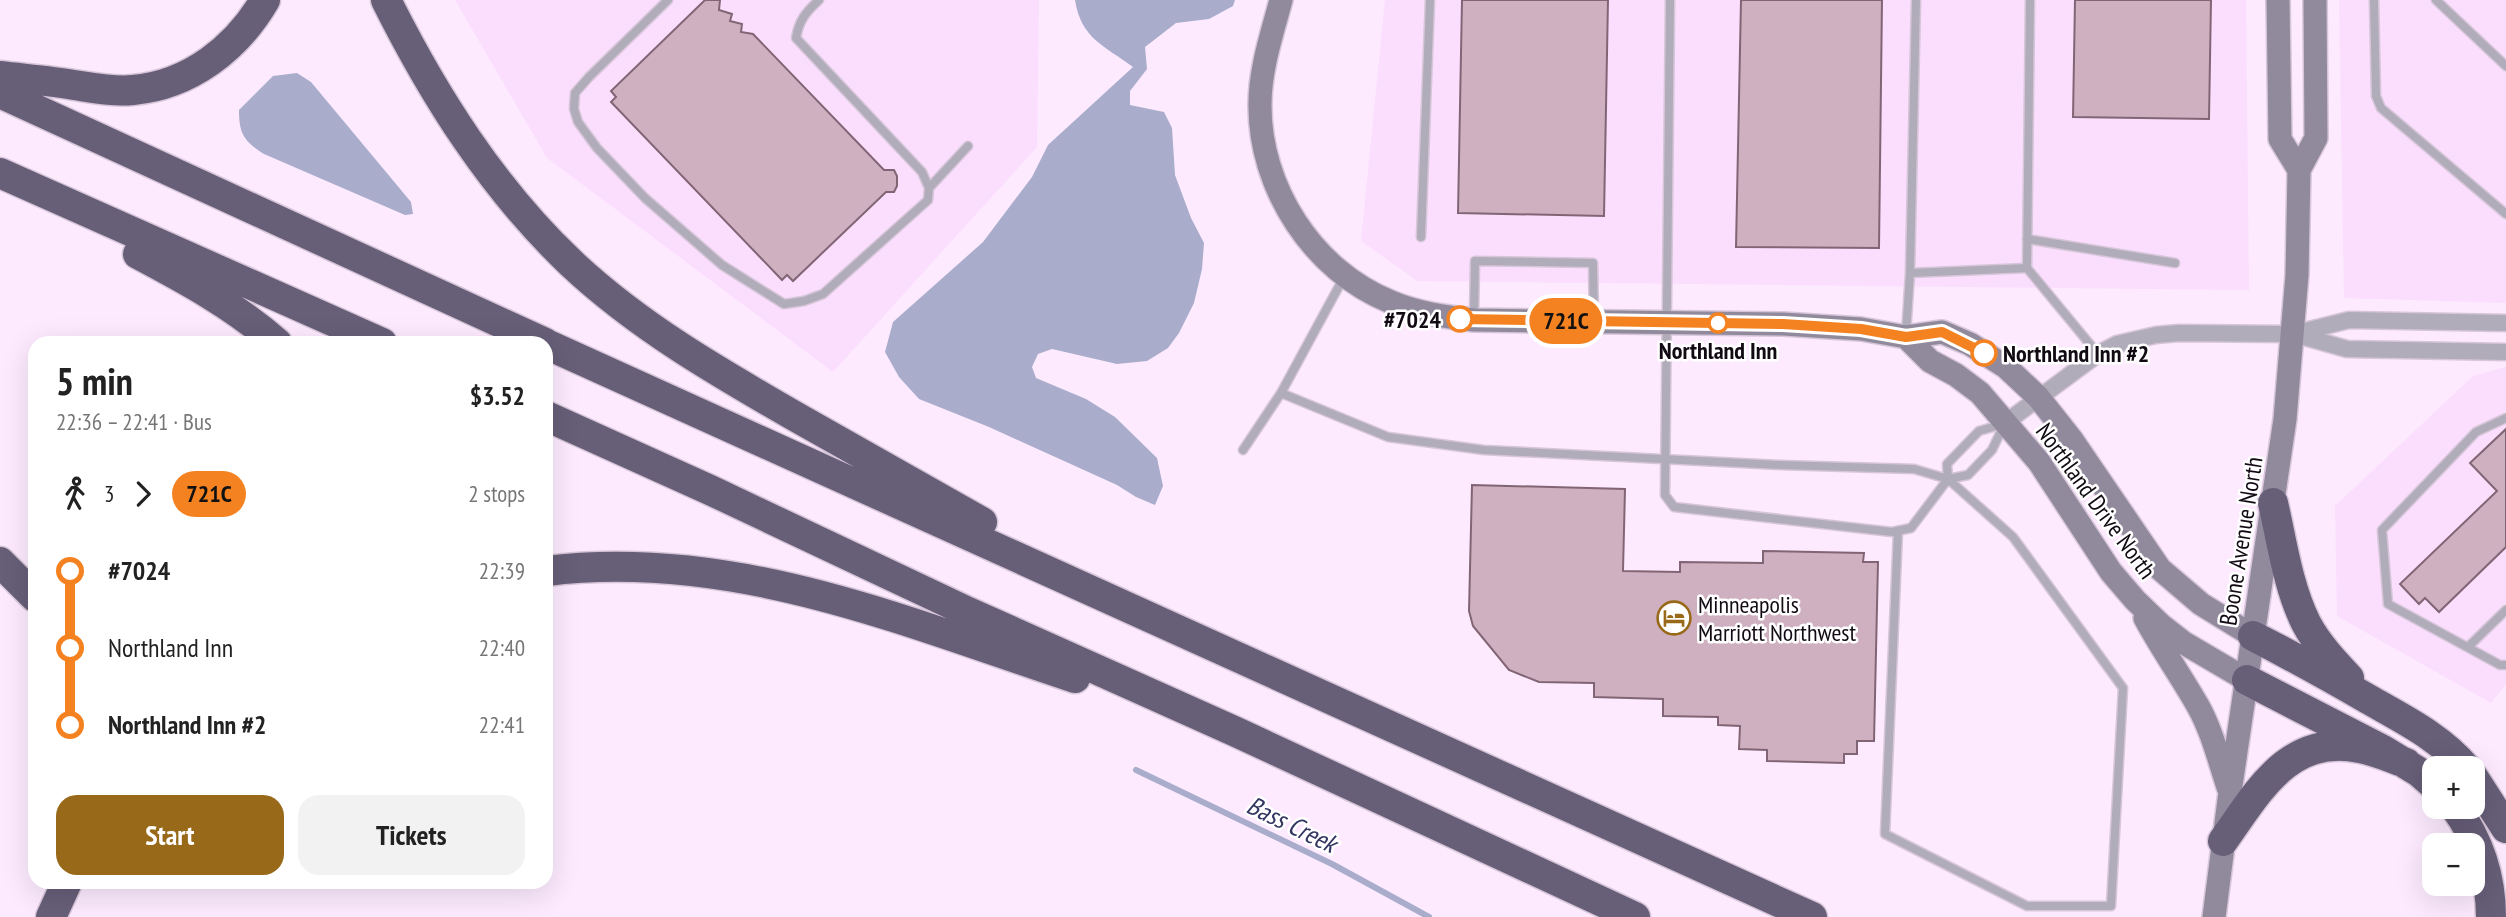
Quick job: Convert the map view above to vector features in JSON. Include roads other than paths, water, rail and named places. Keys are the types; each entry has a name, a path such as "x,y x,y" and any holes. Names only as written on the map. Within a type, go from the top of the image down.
{"highway":[{"path":"0,76 114,90 134,90 168,82 204,66 219,55 250,25 265,0"},
{"path":"386,0 440,102 484,163 549,241 620,304 711,369 1153,619"},
{"path":"0,93 530,336"},
{"path":"0,175 209,293 268,336"},
{"path":"0,175 366,336"},
{"path":"553,347 1812,917"},
{"path":"553,419 710,489 966,611 1234,731 1635,917"},
{"path":"2273,503 2297,602 2306,623 2334,662 2374,703"},
{"path":"0,562 28,590"},
{"path":"553,570 609,565 681,569 786,586 844,601 1234,731"},
{"path":"2253,636 2425,732 2454,756"},
{"path":"2247,680 2406,763 2422,776"},
{"path":"2223,841 2268,778 2280,766 2301,754 2342,746 2372,751 2406,763"},
{"path":"2485,796 2506,828"},
{"path":"2463,819 2478,848 2488,885 2491,917"},
{"path":"51,917 64,889"}],"street":[{"name":"Northland Drive North","path":"1281,0 1267,50 1260,106 1262,139 1270,171 1288,210 1320,254 1367,290 1390,302 1442,317 1474,320 1825,326 1906,337 1942,332 2006,367 2038,397 2072,440 2160,569 2200,604 2253,636"},
{"path":"2278,0 2280,139 2298,170"},
{"name":"Boone Avenue North","path":"2214,917 2285,419 2294,334 2298,170 2316,138 2315,0"},
{"path":"2294,334 2349,320 2506,323"},
{"name":"Northland Drive North","path":"2005,423 2098,354 2127,341 2179,333 2294,334"},
{"path":"2294,334 2347,349 2506,352"},
{"name":"Northland Drive North","path":"1906,337 1930,361 1956,375 1980,393 2039,462 2112,572 2135,600 2184,643 2247,680"},
{"path":"2135,600 2163,652 2198,706 2230,792"}],"lane":[{"path":"668,0 575,93 574,109 578,122 597,148 645,198 722,265 784,304 823,294 928,200 929,188 922,172 796,38 798,26 805,13 819,0"},
{"path":"1421,237 1430,0"},
{"path":"1670,0 1664,495 1674,508 1898,531 1911,528 1948,479 1947,464 1979,431 2005,423"},
{"path":"1906,337 1916,0"},
{"path":"2030,0 2027,268 2098,354"},
{"path":"2374,0 2376,96 2381,108 2506,214"},
{"path":"2436,0 2506,66"},
{"path":"929,188 968,146"},
{"path":"2027,239 2175,263"},
{"path":"1474,320 1475,261 1594,263 1594,321"},
{"path":"1910,273 2027,268"},
{"path":"1243,450 1281,393 1345,274"},
{"path":"1281,393 1388,437 1484,450 1914,469 1948,479 2013,537 2123,688 2111,906 2027,906 1885,834 1898,531"},
{"path":"2506,418 2476,432 2382,530 2388,604 2500,665 2506,665"},
{"path":"1948,479 1968,475 1992,450 2005,423"},
{"path":"2468,647 2506,610"}],"water":[{"path":"1075,0 1235,0 1233,6 1209,19 1176,23 1145,47 1147,69 1130,91 1130,105 1164,112 1172,128 1175,175 1191,218 1204,243 1202,269 1194,303 1179,333 1168,348 1147,361 1117,364 1052,349 1038,354 1032,367 1036,378 1086,399 1115,417 1157,458 1163,486 1155,505 989,427 919,399 899,377 885,352 893,322 983,242 1032,177 1048,145 1133,67 1089,33 1078,13"},
{"path":"297,73 311,82 411,202 413,214 405,215 264,154 247,141 240,125 239,110 273,76"}],"waterway":[{"name":"Bass Creek","path":"1136,770 1332,864 1429,917"}],"place":[{"name":"#7024","path":"1460,319"},
{"name":"Northland Inn","path":"1718,323"},
{"name":"Northland Inn #2","path":"1984,353"},
{"name":"Minneapolis Marriott Northwest","path":"1674,618"}]}
